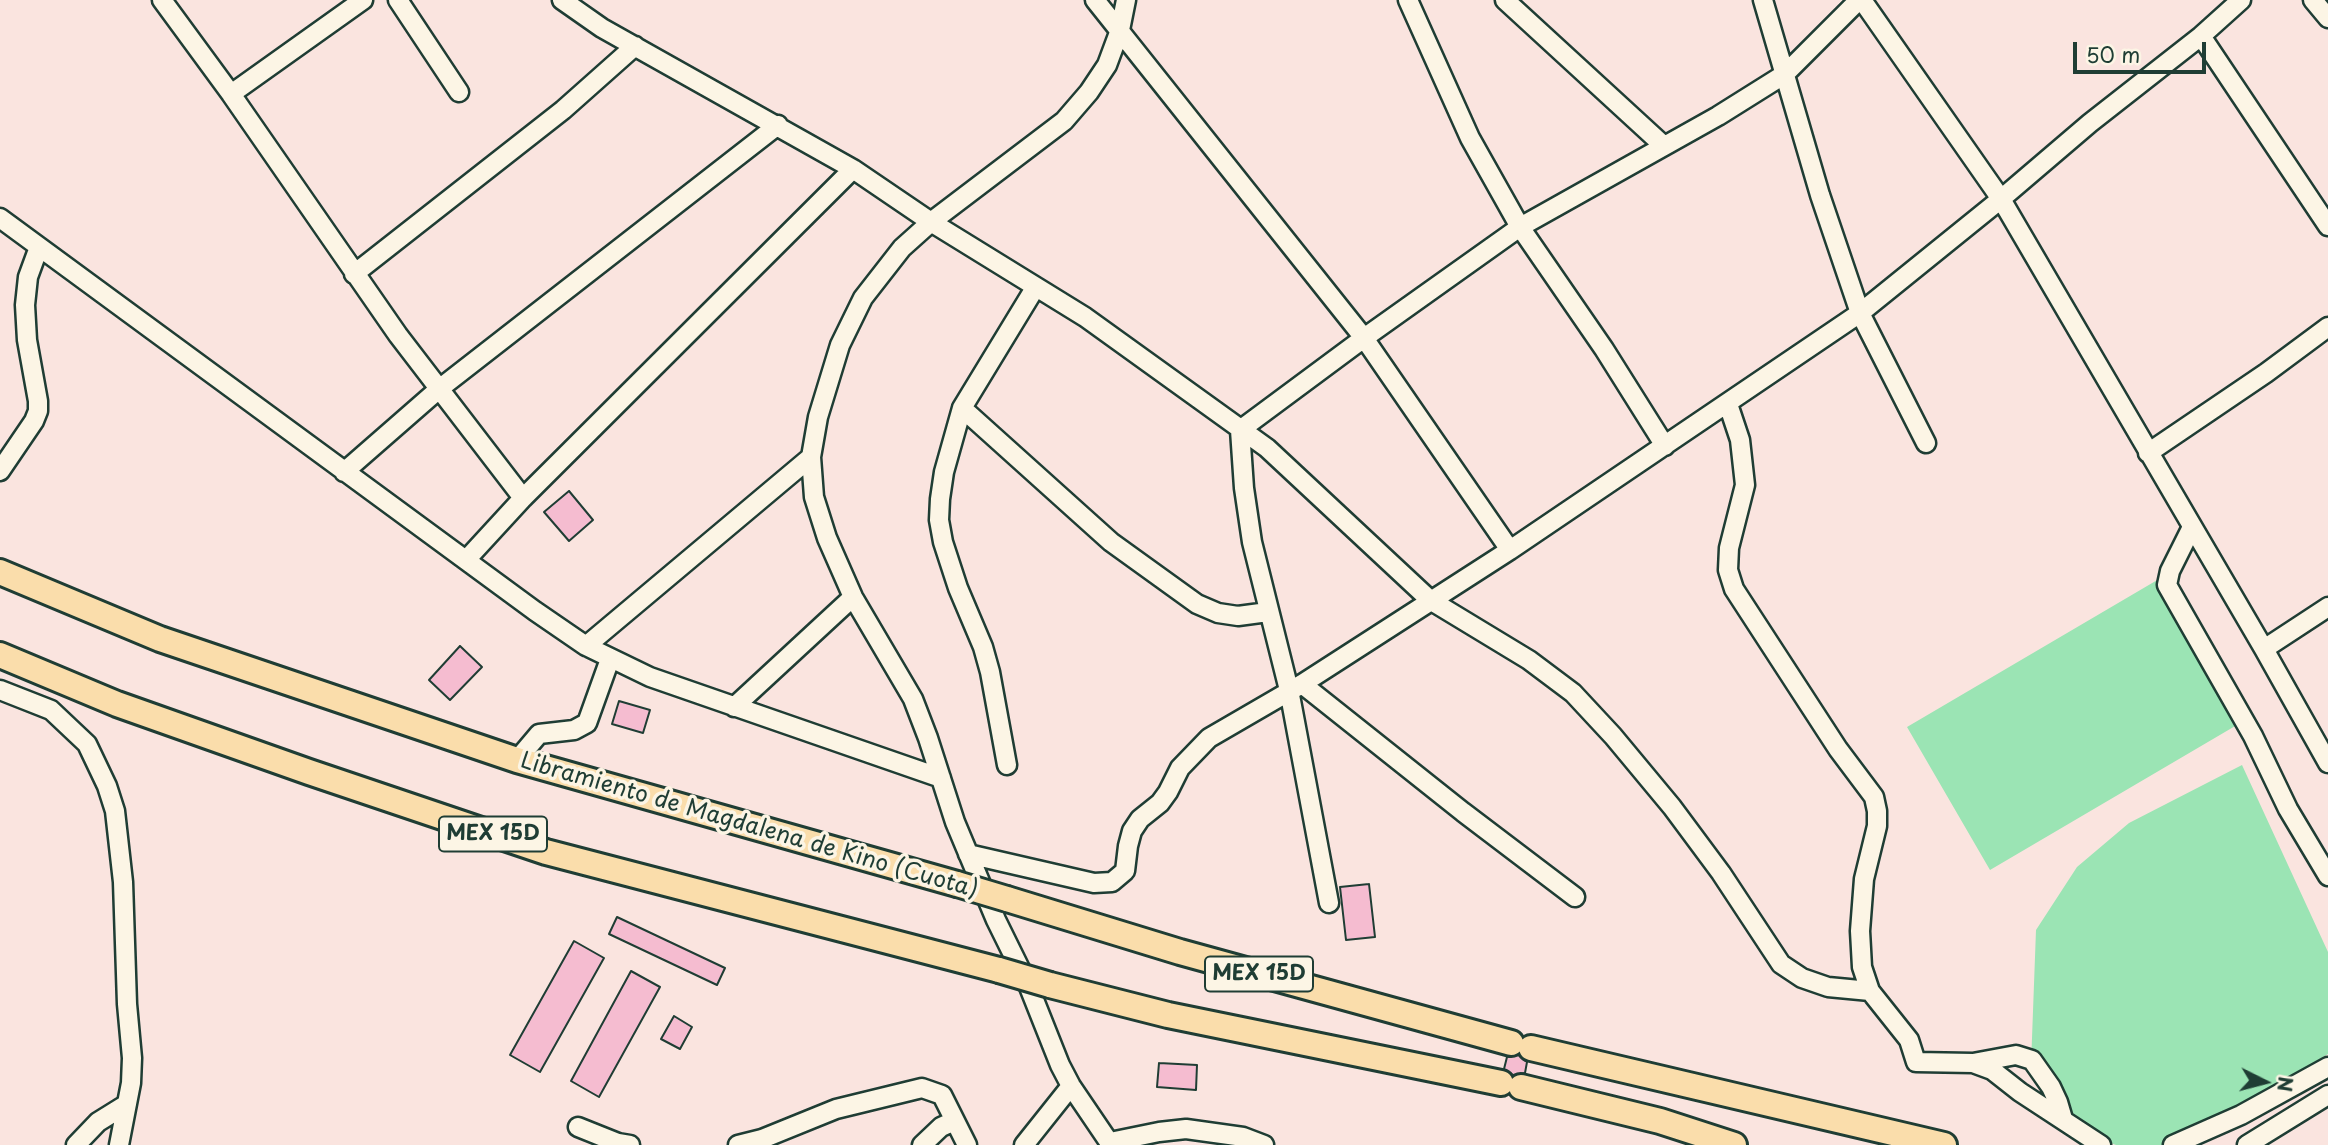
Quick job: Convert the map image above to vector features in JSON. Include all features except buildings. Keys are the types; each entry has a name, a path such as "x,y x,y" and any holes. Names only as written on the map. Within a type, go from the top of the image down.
{"highway":[{"name":"Libramiento de Magdalena de Kino (Cuota)","path":"0,572 160,639 517,760 957,884 1180,952 1521,1046 1944,1145"},
{"name":"MEX 15D","path":"0,655 143,713 546,852 1168,1015 1511,1085 1660,1121 1734,1145"}],"street":[{"path":"162,0 231,94 354,274 523,498"},
{"path":"231,94 363,0"},
{"path":"398,0 459,92"},
{"path":"562,0 602,28 853,169 931,222 1085,317 1267,448 1430,600 1529,660 1573,693 1672,807 1721,873 1781,964 1802,978 1828,988 1870,991"},
{"path":"1095,0 1364,338 1510,550"},
{"path":"1126,0 1120,30 1107,65 1089,92 1064,121 931,222 902,248 863,298 840,345 818,417 811,457 814,497 827,538 853,597 913,699 968,854 1071,1086 1111,1143 1165,1138 1186,1129 1243,1137 1264,1145"},
{"path":"1408,0 1470,138 1520,227 1604,349 1665,446"},
{"path":"1505,0 1664,146"},
{"path":"1763,0 1820,195 1860,313 1926,443"},
{"path":"1240,430 1520,227 1757,93 1785,74 1861,0 2001,199 2328,763"},
{"path":"968,854 1094,883 1112,882 1125,871 1132,831 1140,819 1160,803 1180,768 1209,738 1296,687 1510,550 1860,313 2090,123 2201,36 2241,0"},
{"path":"2313,0 2328,18"},
{"path":"2201,36 2328,226"},
{"path":"354,274 563,110 635,46"},
{"path":"344,472 439,389 778,125"},
{"path":"466,560 523,498 853,169"},
{"path":"0,218 344,472 586,646 650,677 941,778"},
{"path":"0,471 38,411 27,340 25,305 28,277 39,247"},
{"path":"1007,765 990,673 983,648 958,588 939,520 944,472 962,408 1035,288"},
{"path":"2148,453 2266,373 2328,327"},
{"path":"1728,404 1740,440 1745,485 1729,548 1728,570 1734,589 1838,748 1874,797 1877,826 1864,880 1860,931 1863,967 1870,991 1909,1040 1916,1062 1973,1063 2016,1055 2032,1060 2051,1087 2063,1119"},
{"path":"962,408 1111,542 1196,604 1218,613 1238,616 1268,612"},
{"path":"1240,430 1246,501 1268,612 1296,687 1329,903"},
{"path":"586,646 811,457"},
{"path":"2192,527 2170,570 2167,585 2253,736 2288,809 2328,876"},
{"path":"734,707 853,597"},
{"path":"2264,649 2328,607"},
{"path":"517,760 539,734 574,730 587,723 610,659"},
{"path":"1296,687 1575,897"},
{"path":"0,690 51,710 88,744 115,811 123,883 127,1004 132,1058 119,1145"},
{"path":"1973,1063 1992,1070 2020,1092 2101,1145"},
{"path":"2173,1145 2241,1115 2328,1067"},
{"path":"1024,1145 1071,1086"},
{"path":"738,1145 762,1139 836,1109 922,1088 942,1095 967,1145"},
{"path":"2247,1144 2328,1095"},
{"path":"76,1145 98,1122 127,1104"},
{"path":"922,1145 941,1127 954,1121"},
{"path":"578,1126 629,1145"}],"green space":[{"path":"2159,579 2242,722 1990,870 1907,727"},
{"path":"2242,765 2328,952 2328,1054 2181,1145 2116,1145 2077,1130 2031,1065 2036,930 2077,867 2129,823"}]}
